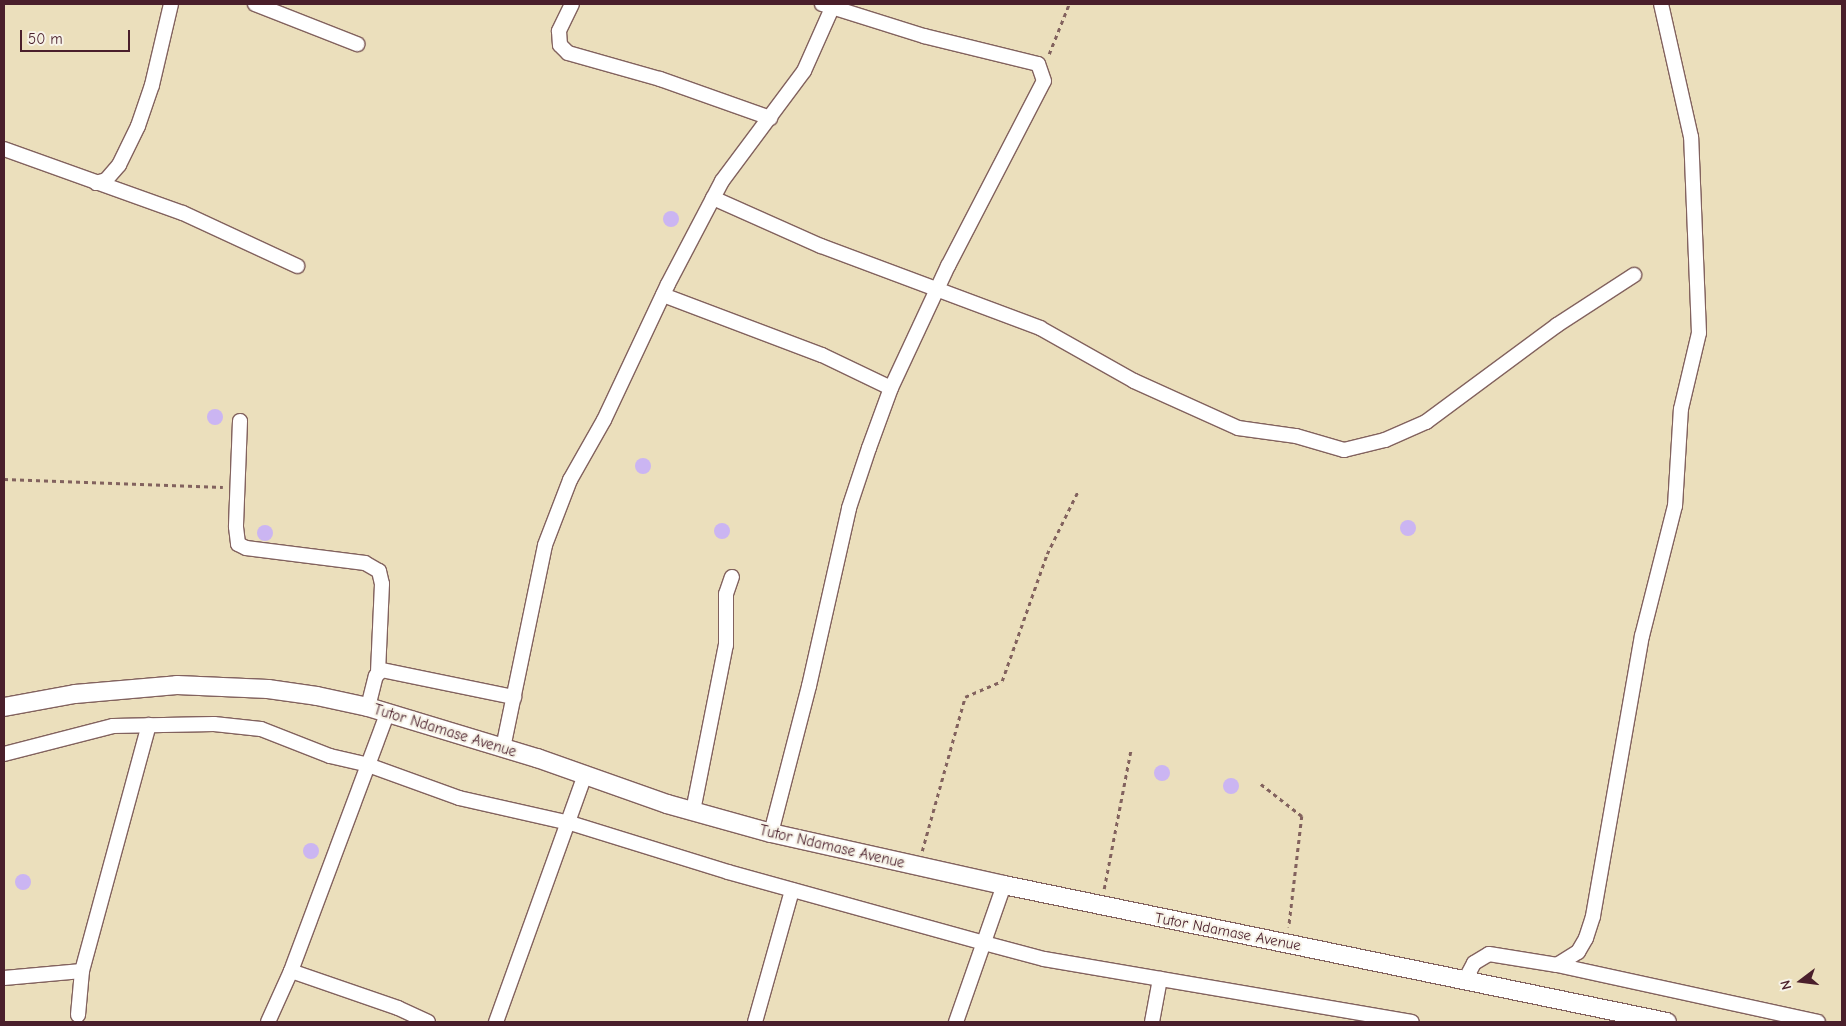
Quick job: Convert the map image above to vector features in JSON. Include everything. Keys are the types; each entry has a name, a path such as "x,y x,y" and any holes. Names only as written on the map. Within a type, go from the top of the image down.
{"street":[{"path":"96,183 112,174 138,126 152,85 171,4"},
{"path":"255,4 357,44"},
{"path":"572,4 559,31 560,45 568,53 660,80 770,118"},
{"path":"1557,965 1578,952 1586,938 1593,916 1642,636 1675,506 1681,408 1700,333 1691,137 1661,4"},
{"path":"503,748 545,546 570,480 640,349 663,294 713,198 804,71 827,6 924,36 1038,64 1042,70 1044,81 938,288 891,388 849,508 809,686 771,833"},
{"path":"4,149 183,213 298,266"},
{"path":"713,198 821,246 938,288 1040,328 1134,381 1238,428 1296,436 1344,450 1385,440 1426,422 1557,325 1634,275"},
{"path":"663,294 822,355 891,388"},
{"path":"240,421 237,539 241,547 365,563 379,571 382,584 378,671 368,708"},
{"path":"693,812 726,645 726,594 732,577"},
{"path":"378,671 514,697"},
{"name":"Tutor Ndamase Avenue","path":"4,707 75,694 177,684 268,689 368,708 503,748 693,812 771,833 1004,885 1667,1022"},
{"path":"268,1022 291,971 387,714"},
{"path":"4,754 91,730 149,725 214,724 261,729 330,756 368,765 459,798 570,823 792,890 984,943 1044,958 1412,1022"},
{"path":"78,1015 82,971 149,725"},
{"path":"496,1022 570,823 585,775"},
{"path":"956,1022 1004,885"},
{"path":"754,1022 792,890"},
{"path":"1465,980 1474,963 1489,954 1557,965 1818,1022"},
{"path":"4,978 82,971"},
{"path":"291,971 398,1008 428,1022"},
{"path":"1152,1022 1160,979"}],"path":[{"path":"1042,70 1069,4"},
{"path":"4,479 237,488"},
{"path":"918,866 965,697 1002,681 1047,554 1078,491"},
{"path":"1100,905 1131,749"},
{"path":"1261,784 1302,816 1287,944"}],"building":[{"path":"668,211 674,211 679,216 677,225 668,227 663,222 663,216"},
{"path":"212,409 218,409 223,414 221,423 212,425 207,420 207,414"},
{"path":"640,458 646,458 651,463 649,472 640,474 635,469 635,463"},
{"path":"1405,520 1411,520 1416,525 1414,534 1405,536 1400,531 1400,525"},
{"path":"719,523 725,523 730,528 728,537 719,539 714,534 714,528"},
{"path":"262,525 268,525 273,530 271,539 262,541 257,536 257,530"},
{"path":"1159,765 1165,765 1170,770 1168,779 1159,781 1154,776 1154,770"},
{"path":"1228,778 1234,778 1239,783 1237,792 1228,794 1223,789 1223,783"},
{"path":"308,843 314,843 319,848 317,857 308,859 303,854 303,848"},
{"path":"20,874 26,874 31,879 29,888 20,890 15,885 15,879"}]}
